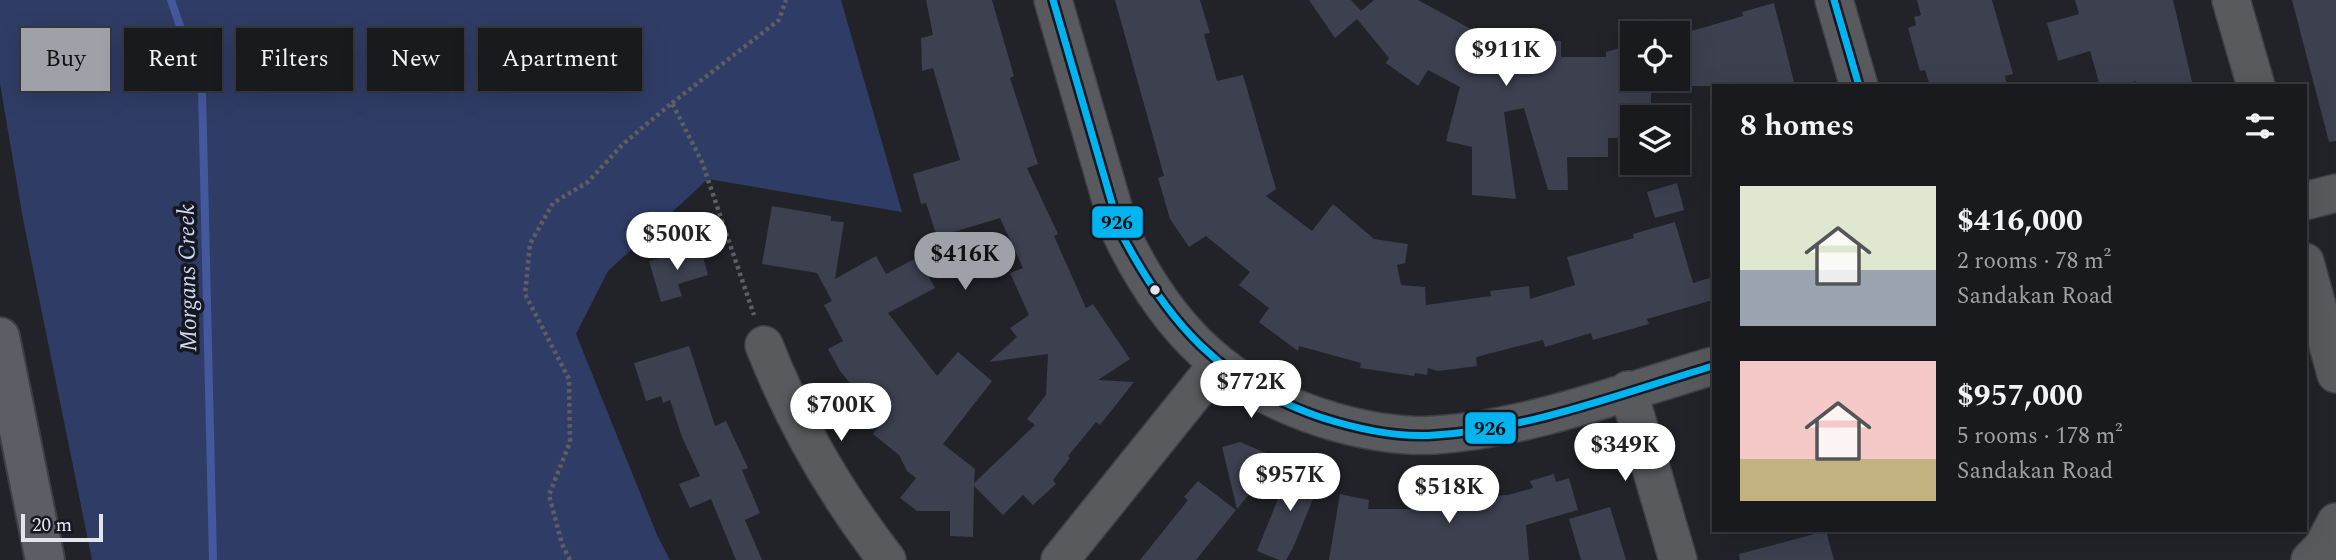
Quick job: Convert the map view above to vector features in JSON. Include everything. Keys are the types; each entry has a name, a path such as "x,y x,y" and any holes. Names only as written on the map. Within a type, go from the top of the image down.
{"main road":[{"path":"0,337 45,560"}],"street":[{"path":"1053,0 1119,231 1155,296 1178,327 1217,365 1248,386 1292,407 1356,428 1392,434 1432,435 1475,431 1712,366"},
{"path":"1834,0 1858,84"},
{"path":"2231,0 2255,84"},
{"path":"2307,200 2336,193"},
{"path":"2307,269 2336,374"},
{"path":"764,345 783,394 820,463 887,560"},
{"path":"1060,560 1217,365"},
{"path":"1629,390 1678,560"},
{"path":"2310,560 2322,548 2336,522"}],"path":[{"path":"570,560 562,544 549,495 570,442 569,379 525,294 530,244 553,203 588,182 623,144 779,20 786,0"},
{"path":"672,103 702,162 764,345"}],"shaded area":[{"path":"0,0 841,0 902,212 708,179 608,271 576,334 657,535 670,560 92,560 23,219 0,84"}],"building":[{"path":"926,0 992,0 1014,76 1010,78 1038,164 1027,168 1058,234 1054,236 1086,308 1093,304 1130,359 1098,380 1134,382 1100,425 1096,422 1068,456 1070,458 1053,480 1056,484 1033,505 1023,495 1003,515 974,486 973,537 950,536 950,511 917,511 900,498 916,478 907,471 899,455 873,434 882,422 840,371 828,349 843,341 824,305 832,301 817,273 762,264 772,206 831,216 831,221 844,222 835,279 876,256 886,274 918,257 935,288 888,313 937,376 958,352 992,381 943,444 975,469 974,483 1035,425 1027,419 1046,395 1048,354 989,362 1017,337 1010,328 1029,315 1010,273 1023,268 1000,218 937,237 926,203 921,204 913,174 960,160 933,68 922,71 921,38 933,35"},
{"path":"1115,0 1200,0 1210,33 1204,34 1217,81 1243,75 1276,189 1266,196 1312,231 1333,204 1374,239 1408,244 1405,263 1397,265 1401,285 1425,287 1426,305 1491,296 1490,291 1529,286 1530,299 1575,285 1567,257 1634,238 1633,234 1675,222 1693,283 1712,277 1712,300 1647,319 1649,324 1593,340 1591,333 1545,347 1543,340 1476,357 1477,366 1438,371 1428,368 1427,375 1415,373 1414,376 1360,368 1361,363 1299,346 1298,351 1259,322 1269,308 1239,285 1250,272 1206,236 1189,247 1170,219 1158,178 1164,176"},
{"path":"1309,0 1351,0 1361,11 1374,0 1418,0 1524,58 1524,41 1561,41 1561,57 1606,57 1606,52 1620,48 1620,91 1651,91 1651,105 1620,105 1620,138 1608,138 1608,157 1567,157 1568,190 1548,190 1524,108 1504,112 1516,199 1472,195 1472,147 1446,141 1460,87 1428,70 1418,86 1386,63 1389,58 1357,19 1335,38"},
{"path":"1917,0 1992,0 2013,74 2005,76 2007,84 1929,84 1925,70 1920,71 1908,28 1916,25 1914,17 1921,15"},
{"path":"2075,0 2173,0 2193,84 2137,84 2136,81 2125,84 2099,84 2090,51 2058,61 2047,23 2079,14"},
{"path":"2292,0 2336,0 2336,141 2329,142"},
{"path":"1774,3 1794,84 1690,86 1690,31 1743,16 1742,12"},
{"path":"1677,183 1684,210 1655,218 1647,192"},
{"path":"700,246 708,275 678,284 682,296 661,302 649,261"},
{"path":"689,346 715,426 726,421 748,468 742,470 760,513 745,520 762,560 736,560 711,499 690,508 679,484 700,476 682,437 670,400 663,403 661,396 646,401 634,363"},
{"path":"1240,442 1278,458 1237,509 1222,447"},
{"path":"1292,464 1322,477 1293,548 1286,560 1279,560 1257,551"},
{"path":"1554,474 1556,482 1569,478 1578,510 1526,525 1529,560 1329,560 1340,494 1369,500 1368,509 1418,509 1418,492 1443,492 1443,498 1508,495 1533,488 1530,481"},
{"path":"1198,481 1236,510 1196,560 1140,560 1188,500 1184,497"},
{"path":"1610,507 1626,560 1581,560 1569,519"},
{"path":"1826,532 1834,560 1740,560 1739,554"}],"waterway":[{"name":"Morgans Creek","path":"171,0 202,90 213,560"}],"transit line":[{"name":"926","path":"1053,0 1120,231 1157,294 1178,321 1200,345 1254,386 1285,403 1320,417 1377,432 1420,436 1470,431 1541,418 1712,366"},
{"name":"926","path":"1834,0 1858,84"}]}
